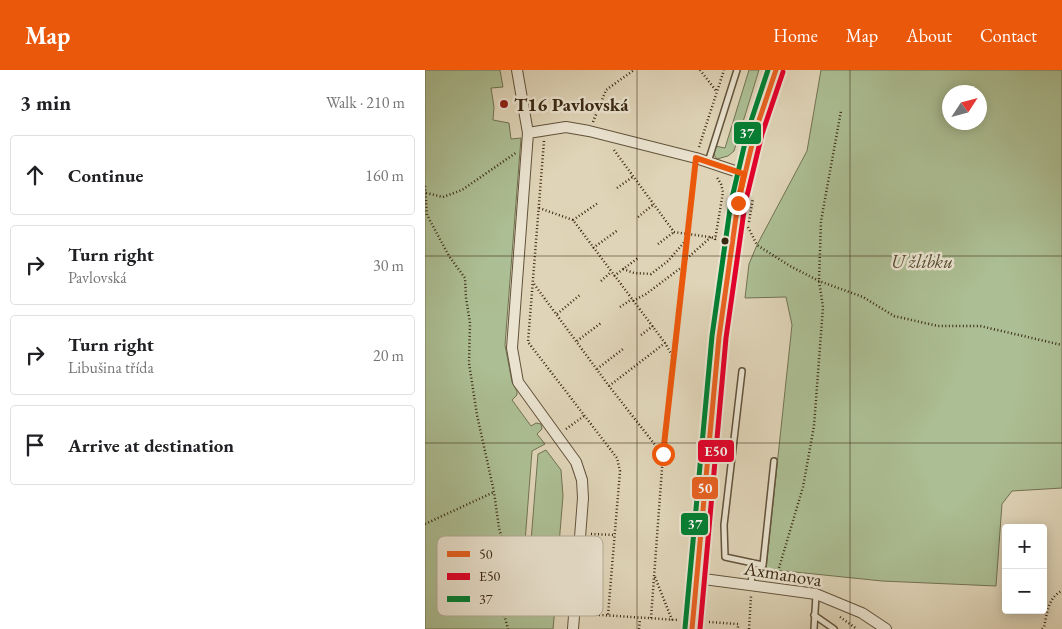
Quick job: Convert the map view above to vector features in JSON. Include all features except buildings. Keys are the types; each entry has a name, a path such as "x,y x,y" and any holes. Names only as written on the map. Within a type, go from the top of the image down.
{"street":[{"path":"517,70 527,133 527,146 512,348 518,382 576,462 580,471 583,498 580,536"},
{"path":"692,629 719,337 744,174 755,132 776,70"},
{"path":"527,133 566,127 589,131 695,164 744,174"},
{"name":"Axmanova","path":"696,578 816,594 862,613 886,629"},
{"path":"573,629 574,616"}],"lane":[{"path":"704,166 737,70"},
{"path":"742,371 724,525 725,557 763,565 774,460"},
{"path":"751,586 753,563"},
{"path":"813,629 816,594"},
{"path":"814,615 834,629"}],"path":[{"path":"589,131 606,90 634,70"},
{"path":"700,70 717,92"},
{"path":"651,618 663,454 695,164 724,70"},
{"path":"775,580 803,487 814,426 823,307 819,281 821,221 841,111"},
{"path":"551,138 544,139 529,342 617,458 620,471 608,615"},
{"path":"425,193 443,197 461,190 473,184 505,159 527,146"},
{"path":"622,150 613,148 674,232 688,236 711,237 715,239 723,192 721,184 715,175"},
{"path":"695,164 704,166"},
{"path":"617,188 634,176"},
{"path":"425,186 427,215 449,256 465,278 465,298 470,324 469,363 477,415 494,492 501,536"},
{"path":"754,196 748,229 757,245 790,266 819,281 863,297 894,316 938,326 980,326 1062,345"},
{"path":"573,220 598,202"},
{"path":"638,217 654,204"},
{"path":"539,208 573,220 653,326 673,358"},
{"path":"593,248 618,230"},
{"path":"658,244 674,232"},
{"path":"623,269 651,274 669,261 688,236"},
{"path":"620,307 646,294 683,264 711,237"},
{"path":"614,276 638,258"},
{"path":"601,281 611,272"},
{"path":"533,283 609,386 663,454"},
{"path":"557,314 581,294"},
{"path":"577,341 601,323"},
{"path":"641,335 653,326"},
{"path":"609,386 665,343"},
{"path":"597,369 623,349"},
{"path":"562,433 584,416"},
{"path":"425,524 494,492"},
{"path":"585,534 616,535"},
{"path":"655,576 672,620"},
{"path":"749,629 751,586"},
{"path":"1042,629 1049,605 1056,594 1062,591"},
{"path":"603,615 678,620"},
{"path":"505,616 508,629"},
{"path":"639,629 640,618"},
{"path":"709,622 738,624 738,629"}],"green space":[{"path":"425,70 500,70 503,87 491,88 494,107 493,120 509,123 511,139 521,138 505,345 512,382 517,391 517,395 512,400 531,426 536,423 541,424 542,429 537,434 545,444 532,451 525,536 437,536 437,616 554,616 553,629 425,629"},
{"path":"749,70 759,70 734,151 728,156 717,159 714,155 715,146 725,148"},
{"name":"U žlíbku","path":"821,70 1062,70 1062,488 1012,491 1002,504 996,586 882,581 766,569 792,325 786,297 745,298 749,264 757,245 807,151"},
{"path":"546,450 561,470 563,496 560,536 531,536 538,454"}],"transit line":[{"name":"37","path":"685,628 712,336 731,202 748,130 768,70"},
{"name":"50","path":"692,629 719,337 738,203 755,132 776,70"},
{"name":"E50","path":"700,629 726,338 745,204 762,134 783,72"}],"place":[{"name":"T16 Pavlovská","path":"504,104"}],"route":[{"path":"663,454 696,158 744,174 738,203"}]}
